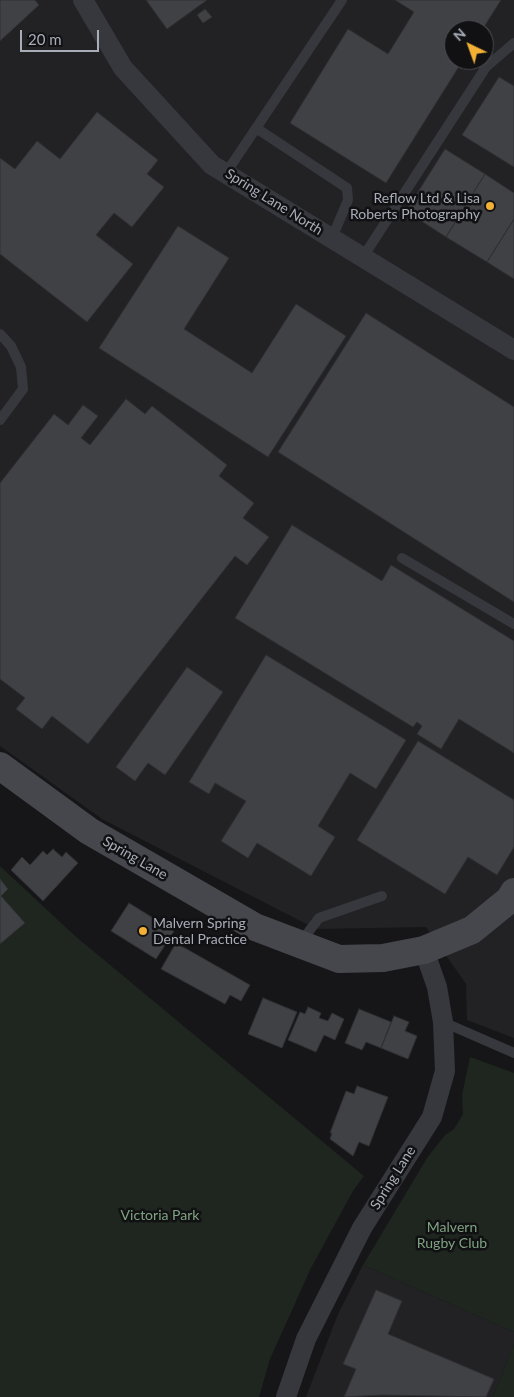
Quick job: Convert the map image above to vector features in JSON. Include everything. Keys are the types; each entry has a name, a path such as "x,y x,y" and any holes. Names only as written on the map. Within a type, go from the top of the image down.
{"street":[{"name":"Spring Lane North","path":"83,0 123,68 212,164 514,350"},
{"name":"Spring Lane","path":"0,766 89,831 255,927 339,959 383,958 424,950 472,930 510,898 514,892"},
{"name":"Spring Lane","path":"286,1397 306,1339 362,1228 432,1117 445,1071 443,1022 437,986 424,950"}],"lane":[{"path":"226,173 342,0"},
{"path":"363,257 486,67 514,43"},
{"path":"256,128 347,188 348,200 332,238"},
{"path":"0,334 12,346 21,367 22,389 0,420"},
{"path":"402,558 514,624"},
{"path":"299,944 318,918 382,896"},
{"path":"443,1022 514,1053"}],"shaded area":[{"path":"0,0 514,0 514,1038 467,1020 466,984 426,927 316,929 102,819 0,746"},
{"path":"363,1265 514,1332 514,1344 493,1397 306,1397 338,1314"}],"green space":[{"name":"Victoria Park","path":"0,866 74,935 364,1176 353,1191 311,1268 270,1359 259,1397 0,1397"},
{"name":"Malvern Rugby Club","path":"470,1057 514,1073 514,1332 363,1265 427,1158 445,1135 454,1129 463,1114 462,1095"},
{"path":"514,1344 514,1397 493,1397"}],"building":[{"path":"0,0 35,0 39,5 0,41"},
{"path":"146,0 207,0 167,29"},
{"path":"395,0 501,0 488,20 444,20 444,70 457,70 386,183 290,123 348,29 388,54 414,12"},
{"path":"205,9 212,17 203,23 197,15"},
{"path":"499,77 514,86 514,167 462,135"},
{"path":"97,112 158,160 147,174 164,187 132,227 114,213 96,235 133,264 87,322 0,254 0,158 15,169 37,141 60,159"},
{"path":"445,149 485,174 446,237 406,211"},
{"name":"Reflow Ltd & Lisa Roberts Photography","path":"485,174 514,193 514,219 487,262 446,237"},
{"path":"514,219 514,279 487,262"},
{"path":"178,226 229,258 184,329 252,373 296,304 346,336 268,457 99,348"},
{"path":"366,313 514,407 514,602 278,452"},
{"path":"126,399 145,414 152,406 227,465 219,476 254,503 243,518 269,537 247,565 235,556 88,744 52,716 42,729 16,709 25,698 0,679 0,483 54,414 68,425 83,405 98,416 81,438 90,445"},
{"path":"292,525 382,581 391,565 514,641 514,753 459,719 441,749 417,734 422,726 417,722 413,727 235,618"},
{"path":"266,655 406,740 376,789 350,773 318,826 335,837 311,876 257,843 248,858 221,841 246,801 215,783 209,794 189,782"},
{"path":"187,667 223,692 165,775 148,763 135,781 116,767"},
{"path":"418,741 514,800 514,847 497,875 468,857 445,894 357,840"},
{"path":"53,849 62,857 66,852 78,863 43,901 11,870 22,857 30,865 43,851 47,855"},
{"path":"0,879 8,889 1,896 25,923 0,944"},
{"name":"Malvern Spring Dental Practice","path":"129,903 174,931 156,959 111,931"},
{"path":"176,943 250,985 241,1001 230,995 225,1004 161,969"},
{"path":"263,998 297,1012 282,1048 248,1034"},
{"path":"308,1007 321,1013 319,1018 328,1021 332,1013 344,1019 335,1040 324,1035 316,1052 288,1040 300,1012 305,1014"},
{"path":"359,1009 391,1022 381,1048 366,1042 362,1050 345,1043"},
{"path":"394,1016 409,1022 405,1031 417,1036 408,1059 381,1048"},
{"path":"357,1086 388,1097 369,1146 359,1142 353,1156 330,1139 332,1133 330,1133 346,1091 354,1094"},
{"path":"376,1290 402,1301 388,1334 494,1379 486,1397 382,1395 344,1397 356,1369 343,1364"}],"place":[{"name":"Reflow Ltd & Lisa Roberts Photography","path":"490,206"},
{"name":"Malvern Spring Dental Practice","path":"143,931"}]}
